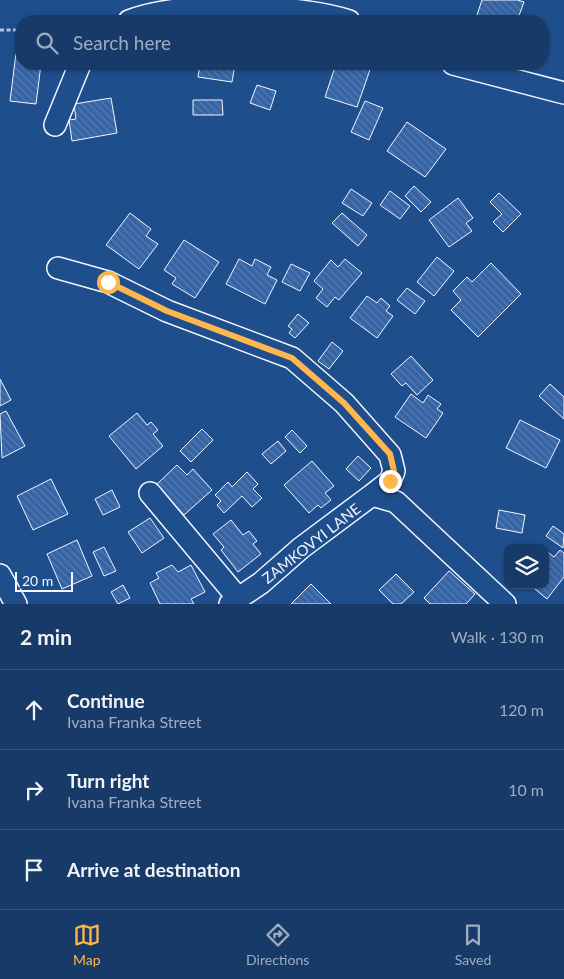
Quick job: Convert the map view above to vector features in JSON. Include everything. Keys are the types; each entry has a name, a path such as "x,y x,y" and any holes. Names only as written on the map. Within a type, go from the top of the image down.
{"street":[{"path":"150,15 252,4 324,15"},
{"path":"55,125 78,70"},
{"path":"476,70 564,93"},
{"path":"58,268 108,282 167,311 292,358 344,403 390,454 394,471 390,481 372,495"},
{"path":"150,493 234,601"},
{"name":"ZAMKOVYI LANE","path":"234,601 261,583 301,548 372,495 396,502 505,604"},
{"path":"0,576 16,604"}],"path":[{"path":"0,30 15,30"}],"building":[{"path":"482,0 518,0 524,2 519,15 477,15"},
{"path":"15,61 15,70 40,70 36,104 10,101"},
{"path":"199,70 234,70 232,82 198,77"},
{"path":"334,70 370,70 357,107 325,97"},
{"path":"257,85 276,91 270,110 250,103"},
{"path":"111,98 117,133 72,141 69,120 76,119 74,104"},
{"path":"193,100 222,100 223,115 193,115"},
{"path":"365,101 383,108 369,140 351,132"},
{"path":"407,122 446,149 425,177 387,151"},
{"path":"414,186 431,202 421,212 405,196"},
{"path":"351,189 372,203 363,216 342,203"},
{"path":"390,191 410,206 400,219 380,205"},
{"path":"499,193 521,214 503,232 493,222 502,214 490,202"},
{"path":"458,198 473,218 466,223 472,231 449,247 429,220"},
{"path":"130,213 151,229 146,236 158,244 139,269 106,245"},
{"path":"342,213 367,235 358,246 332,223"},
{"path":"184,240 219,262 195,298 172,284 176,278 164,270"},
{"path":"437,257 454,271 434,296 417,282"},
{"path":"239,259 252,266 255,259 271,267 267,275 277,280 265,304 226,284"},
{"path":"345,259 362,273 339,300 335,297 327,307 316,298 323,289 314,281 331,260 338,267"},
{"path":"491,263 521,294 478,337 451,310 461,300 453,291 467,277 472,282"},
{"path":"291,264 310,273 300,291 282,282"},
{"path":"407,288 425,301 415,314 397,300"},
{"path":"367,296 377,303 381,298 390,306 386,311 393,316 377,338 350,318"},
{"path":"298,314 309,323 295,338 289,333 292,329 288,326"},
{"path":"332,342 343,351 329,369 318,361"},
{"path":"411,356 433,380 417,395 406,383 402,386 391,374"},
{"path":"0,379 11,400 0,406"},
{"path":"550,384 564,397 564,419 539,396"},
{"path":"411,394 423,403 428,395 441,404 437,409 443,413 426,438 395,417"},
{"path":"6,411 25,446 2,458 0,414"},
{"path":"137,413 147,425 151,422 158,430 153,434 163,446 136,469 109,436"},
{"path":"520,420 560,440 546,468 506,448"},
{"path":"202,429 213,440 191,462 180,451"},
{"path":"292,430 307,446 300,453 285,437"},
{"path":"278,441 286,451 271,464 262,454"},
{"path":"358,456 371,468 359,481 346,469"},
{"path":"312,461 334,486 325,493 331,500 321,508 318,505 309,513 284,485"},
{"path":"177,465 187,475 193,469 212,490 184,515 156,485"},
{"path":"247,472 258,484 253,489 262,498 252,507 242,496 224,513 217,505 221,501 215,495 228,482 232,487"},
{"path":"51,479 68,514 33,530 17,496"},
{"path":"112,490 120,507 103,515 95,499"},
{"path":"499,510 525,515 522,533 496,528"},
{"path":"150,518 164,538 142,553 128,532"},
{"path":"231,520 243,535 249,531 257,541 253,544 261,554 238,572 221,550 224,547 213,534"},
{"path":"553,526 564,534 563,548 546,536"},
{"path":"77,540 92,576 62,589 47,554"},
{"path":"104,547 116,571 104,576 93,552"},
{"path":"560,550 564,553 564,577 547,599 535,589 549,589 549,553 554,557"},
{"path":"172,565 178,572 191,565 205,592 191,599 194,604 160,604 150,583 159,578 156,573"},
{"path":"449,571 475,594 466,604 430,604 424,598"},
{"path":"396,574 414,592 401,604 393,604 379,590"},
{"path":"311,584 331,604 291,604"},
{"path":"123,585 130,598 118,604 111,592"}],"route":[{"path":"108,282 167,311 292,358 344,403 390,454 394,471 390,481"}]}
